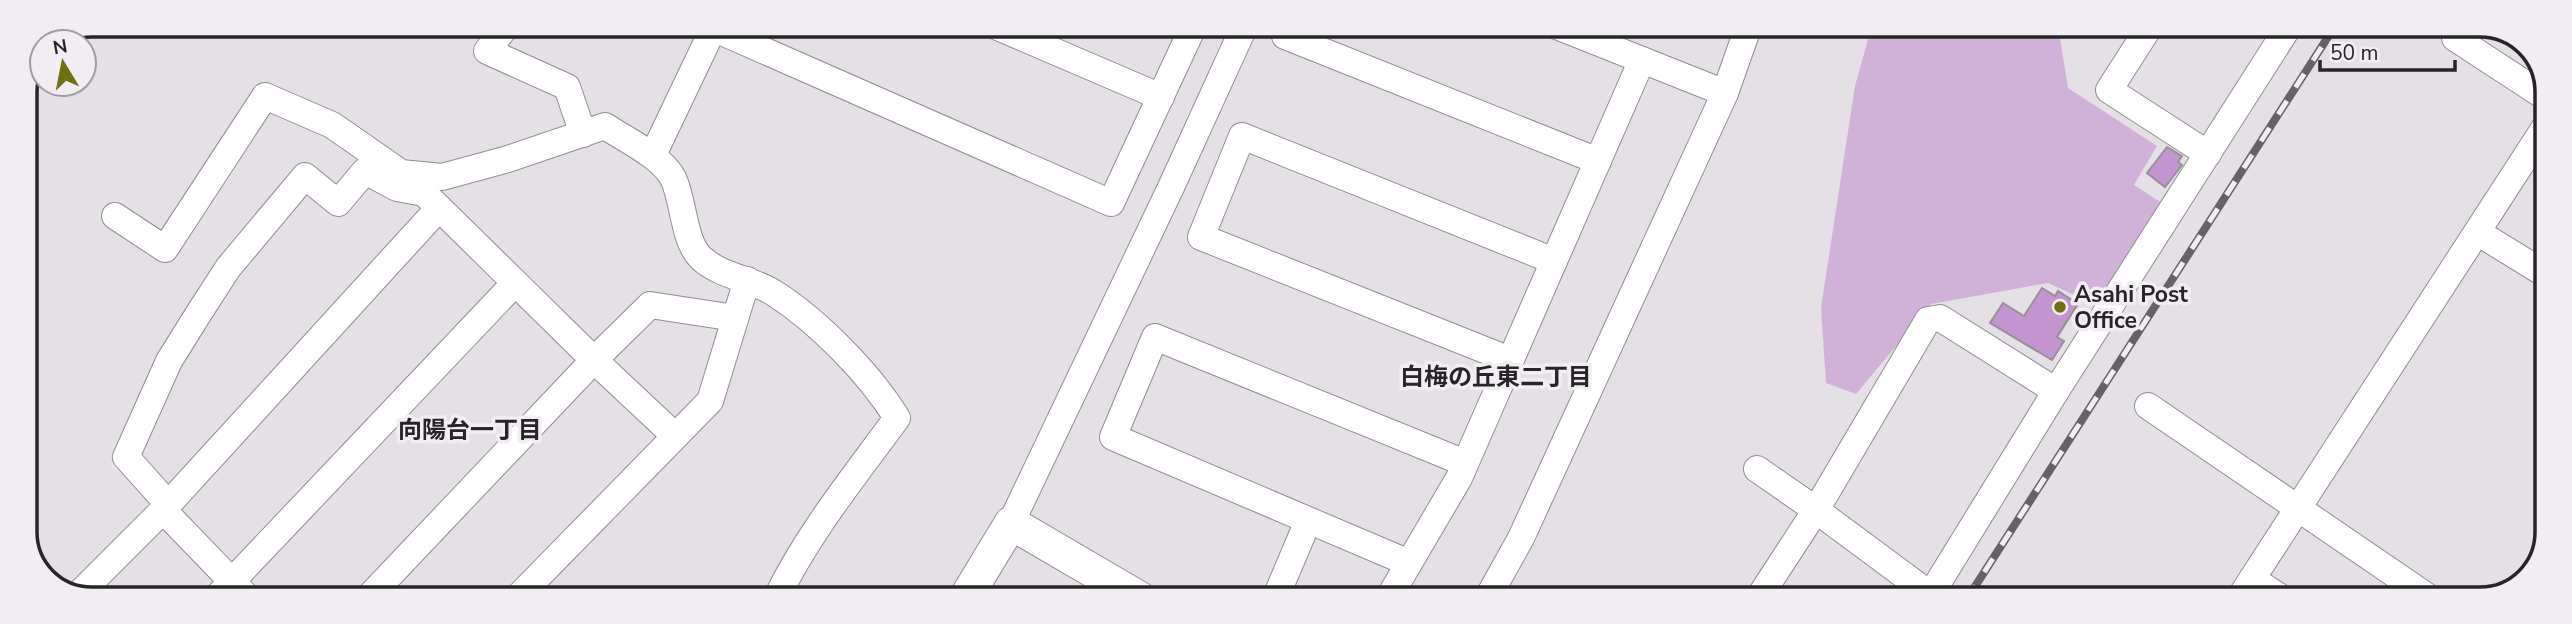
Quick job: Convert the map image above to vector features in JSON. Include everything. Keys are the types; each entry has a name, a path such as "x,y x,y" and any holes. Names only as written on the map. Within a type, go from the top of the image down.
{"main road":[{"path":"972,587 1011,523 1120,587"}],"street":[{"path":"497,37 487,51 567,88 583,134"},
{"path":"653,155 706,37"},
{"path":"736,37 1111,203 1188,37"},
{"path":"1021,37 1161,97"},
{"path":"1011,523 1240,37"},
{"path":"1288,37 1598,161"},
{"path":"1584,37 1725,93"},
{"path":"1494,587 1521,538 1725,93 1745,37"},
{"path":"2143,37 2109,90 2208,155"},
{"path":"1939,587 2056,391 2282,37"},
{"path":"2455,37 2535,90"},
{"path":"1395,587 1465,463 1642,60"},
{"path":"115,216 165,249 265,96 332,125 401,173 442,177 508,159 605,126 639,149 653,155 672,177 688,231 699,256 711,266 772,292 811,320 881,392 897,418 827,512 782,587"},
{"path":"1510,360 1201,237 1242,136 1554,261"},
{"path":"2246,587 2535,143"},
{"path":"227,587 125,457 169,361 197,316 228,268 305,176 338,203 365,171 397,188 424,193 674,435"},
{"path":"86,586 165,507 439,208"},
{"path":"2477,232 2535,268"},
{"path":"528,587 710,401 747,280"},
{"path":"237,587 515,283"},
{"path":"378,587 594,360 650,305 735,318"},
{"path":"1766,587 1816,510 1928,320 1940,318 2056,391"},
{"path":"1409,563 1113,437 1155,337 1465,463"},
{"path":"2148,406 2412,587"},
{"path":"1756,469 1816,510 1918,587"},
{"path":"1280,587 1308,521"}],"shaded area":[{"path":"1869,37 2060,37 2068,88 2157,146 2134,185 2162,203 2098,306 2048,283 1931,304 1856,394 1826,383 1821,308 1855,86"}],"building":[{"path":"2167,147 2182,156 2178,162 2182,165 2165,187 2147,173"},
{"path":"2042,288 2055,296 2058,291 2078,304 2057,337 2064,341 2052,360 1990,323 2003,303 2024,316"}],"railway":[{"path":"1975,587 2328,37"}],"place":[{"name":"Asahi Post Office","path":"2060,307"}],"district":[{"name":"白梅の丘東二丁目","path":"1496,377"},
{"name":"向陽台一丁目","path":"470,430"}]}
